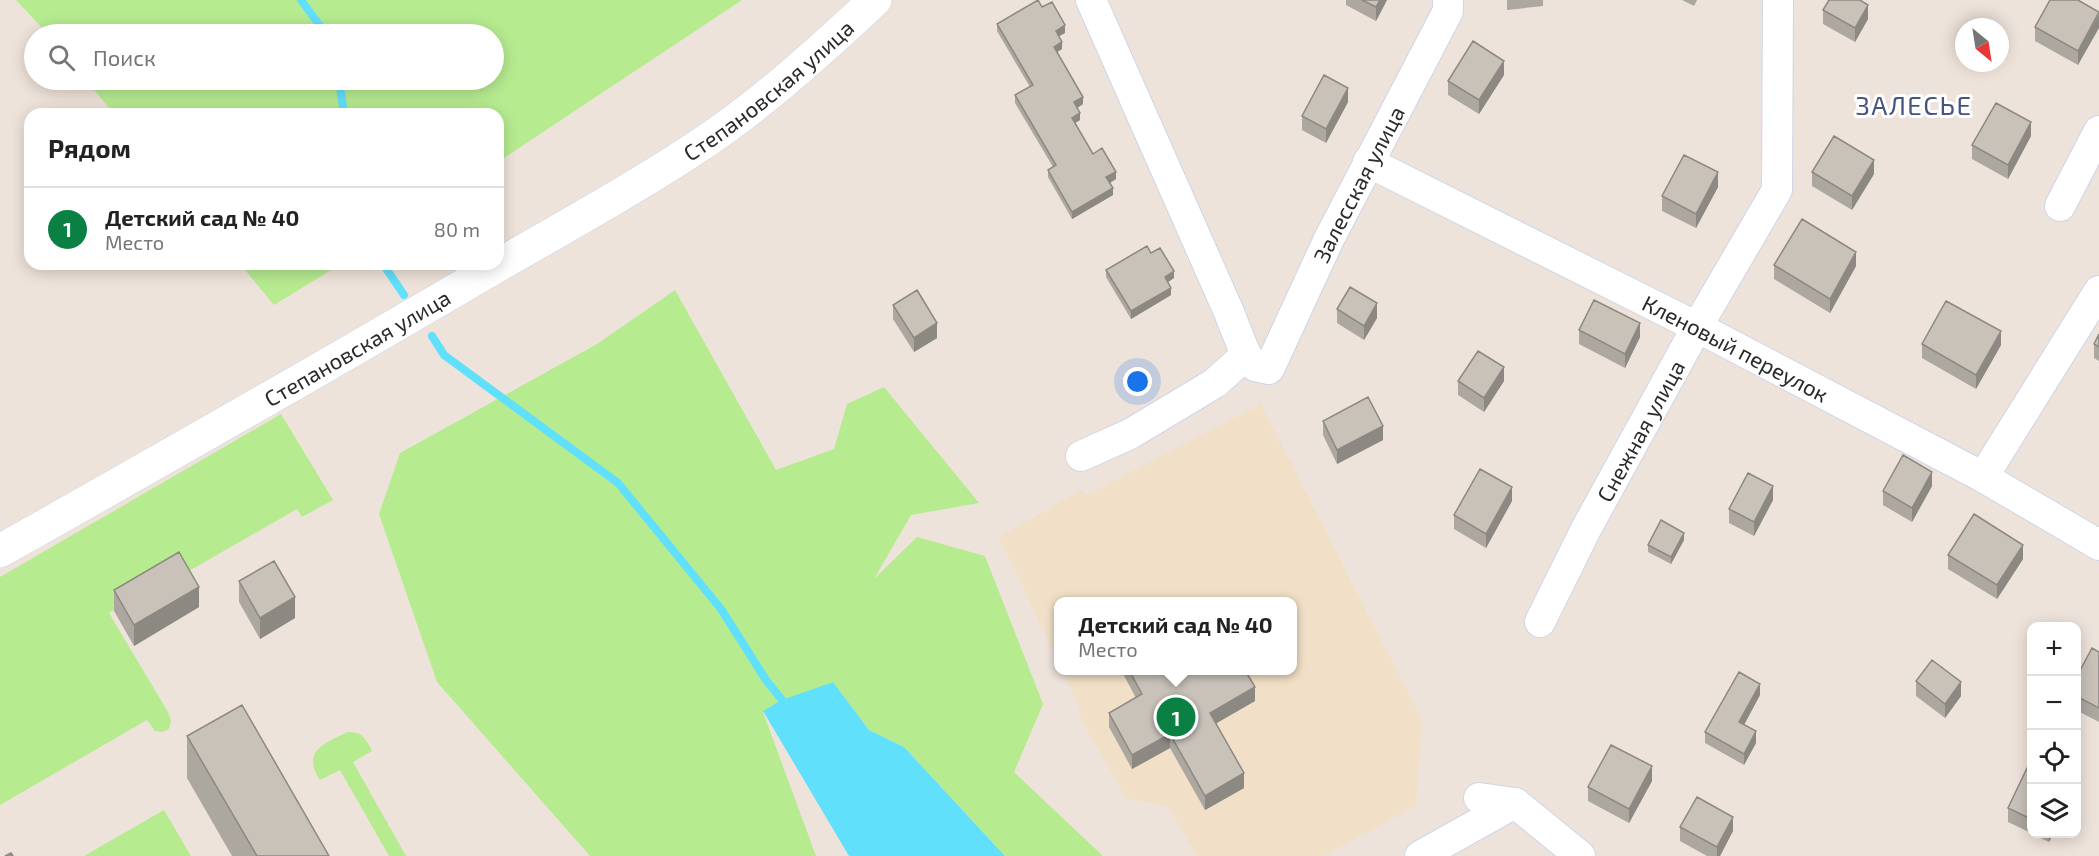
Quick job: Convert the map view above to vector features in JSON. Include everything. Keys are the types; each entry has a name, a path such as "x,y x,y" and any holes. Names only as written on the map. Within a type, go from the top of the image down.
{"street":[{"name":"Степановская улица","path":"504,262 616,198 696,148 773,91 875,0"},
{"path":"1081,456 1130,434 1215,383 1257,362 1228,310 1091,0"},
{"name":"Залесская улица","path":"1257,362 1329,239 1448,11 1448,0"},
{"name":"Снежная улица","path":"1540,622 1586,529 1697,327 1776,190 1778,0"},
{"path":"2060,206 2099,131"},
{"name":"Кленовый переулок","path":"1368,162 1697,327 1983,477 2099,545"},
{"name":"Степановская улица","path":"0,551 278,395 490,270"},
{"path":"1983,477 2099,291"},
{"path":"1479,798 1515,804 1580,856"},
{"path":"1420,856 1515,804"}],"shaded area":[{"path":"1261,404 1422,720 1416,806 1323,856 1197,856 1168,807 1126,798 1079,716 1079,706 1065,675 1297,675 1297,597 1054,597 1054,652 999,537 1082,490 1086,495"}],"green space":[{"path":"16,0 742,0 504,158 504,108 109,108 94,90 504,90 504,24 39,24"},
{"path":"245,270 331,270 274,305"},
{"path":"675,290 776,470 834,449 847,404 884,387 979,503 911,515 874,579 917,537 985,556 1043,704 1014,772 1103,856 1005,856 904,747 869,730 833,682 763,712 816,856 590,856 437,682 379,514 400,453 597,344"},
{"path":"281,414 333,500 302,517 297,509 182,575 179,571 109,613 168,712 171,721 169,729 162,732 155,731 147,720 0,805 0,577"},
{"path":"348,732 357,733 363,737 372,751 353,762 406,856 389,856 340,770 320,780 315,770 314,755 318,750 331,740"},
{"path":"164,810 191,856 84,856"}],"water":[{"path":"833,682 869,730 904,747 1005,856 849,856 763,711 782,700"}],"building":[{"path":"1038,0 1042,7 1052,2 1065,25 1056,31 1062,42 1054,47 1083,97 1074,102 1080,113 1072,118 1093,154 1102,148 1116,172 1106,177 1113,188 1072,212 1048,170 1056,165 1015,95 1033,85 997,24"},
{"path":"1362,0 1380,0 1376,7"},
{"path":"1829,0 1860,0 1868,5 1855,28 1823,10"},
{"path":"2050,0 2078,0 2099,12 2078,51 2035,27"},
{"path":"1473,41 1504,61 1479,100 1448,81"},
{"path":"1324,75 1348,88 1326,129 1302,116"},
{"path":"1996,103 2031,122 2008,165 1972,145"},
{"path":"1834,136 1874,160 1852,196 1812,172"},
{"path":"1684,155 1718,172 1696,214 1662,196"},
{"path":"1802,219 1856,252 1830,299 1774,265"},
{"path":"1147,246 1151,253 1160,248 1174,271 1165,277 1171,288 1131,311 1106,270"},
{"path":"1350,287 1377,303 1364,326 1337,309"},
{"path":"917,290 937,323 914,338 893,305"},
{"path":"1594,300 1640,323 1625,354 1579,330"},
{"path":"1946,301 2001,331 1976,375 1922,344"},
{"path":"2099,334 2099,347 2094,344"},
{"path":"1478,351 1504,367 1484,398 1458,381"},
{"path":"1368,397 1383,426 1337,450 1323,421"},
{"path":"1903,455 1932,472 1912,508 1883,491"},
{"path":"1480,469 1512,487 1486,534 1454,515"},
{"path":"1748,473 1773,486 1754,522 1729,509"},
{"path":"1974,514 2023,545 1997,585 1948,555"},
{"path":"1661,520 1684,533 1671,557 1648,545"},
{"path":"179,552 199,587 134,625 114,590"},
{"path":"274,561 295,597 260,618 239,581"},
{"path":"2092,648 2099,652 2099,708 2081,699 2081,669"},
{"path":"1932,660 1961,682 1945,704 1916,681"},
{"path":"1739,672 1760,684 1739,722 1756,731 1744,754 1705,732"},
{"path":"1132,675 1248,675 1255,687 1210,713 1244,773 1205,796 1170,734 1132,755 1109,713 1142,694"},
{"path":"242,705 329,856 257,856 187,736"},
{"path":"1611,745 1652,766 1629,809 1588,787"},
{"path":"2027,768 2027,817 2008,808"},
{"path":"1697,797 1733,817 1717,847 1680,827"}],"waterway":[{"path":"301,0 319,24"},
{"path":"340,90 343,108"},
{"path":"387,270 404,295"},
{"path":"432,336 444,355 618,483 721,609 766,680 782,700"}],"place":[{"name":"Детский сад № 40","path":"1176,717"}],"district":[{"name":"ЗАЛЕСЬЕ","path":"1914,104"}]}
